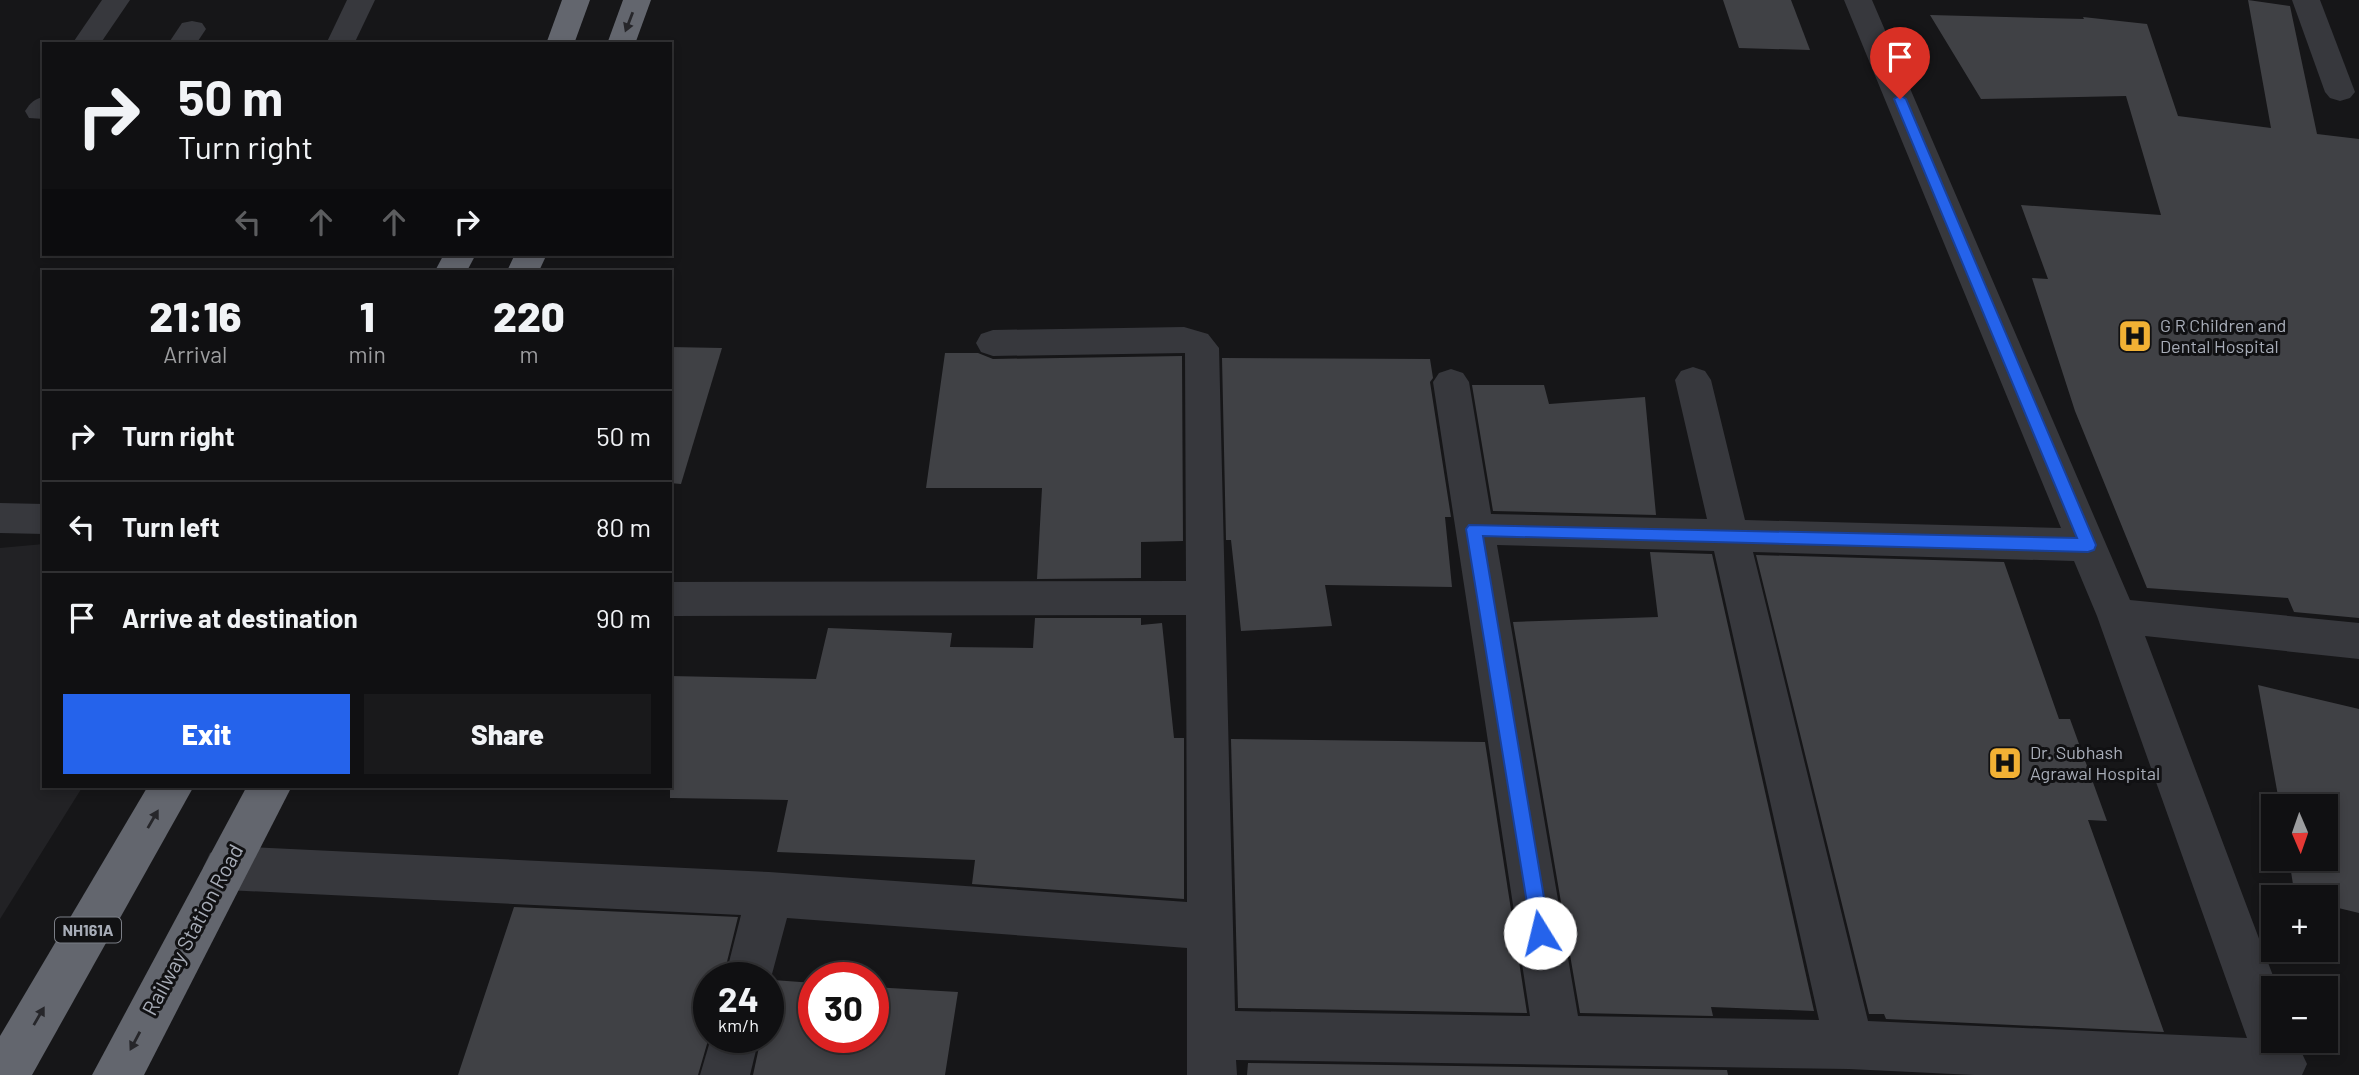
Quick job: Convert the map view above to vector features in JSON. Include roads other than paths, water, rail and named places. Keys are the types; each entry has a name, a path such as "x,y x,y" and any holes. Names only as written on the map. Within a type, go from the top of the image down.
{"highway":[{"path":"561,42 576,0"},
{"path":"622,42 637,0"},
{"name":"NH161A","path":"5,1075 171,788"},
{"name":"Railway Station Road","path":"117,1075 269,788"}],"street":[{"path":"87,42 116,0"},
{"path":"341,42 361,0"},
{"path":"993,343 1184,340 1196,343 1202,348 1211,1055 1558,1040 2278,1055 2117,616 1858,0"},
{"path":"2306,0 2340,92"},
{"path":"1693,380 1849,1045"},
{"path":"1451,382 1558,1040"},
{"path":"0,519 42,519"},
{"path":"1474,529 2088,545"},
{"path":"672,599 1205,598"},
{"path":"2117,616 2359,641"},
{"path":"226,868 769,894 1209,927"},
{"path":"753,962 769,894"},
{"path":"726,1075 731,1053"}],"place":[{"name":"G R Children and Dental Hospital","path":"2135,336"},
{"name":"Dr. Subhash Agrawal Hospital","path":"2005,763"}]}
